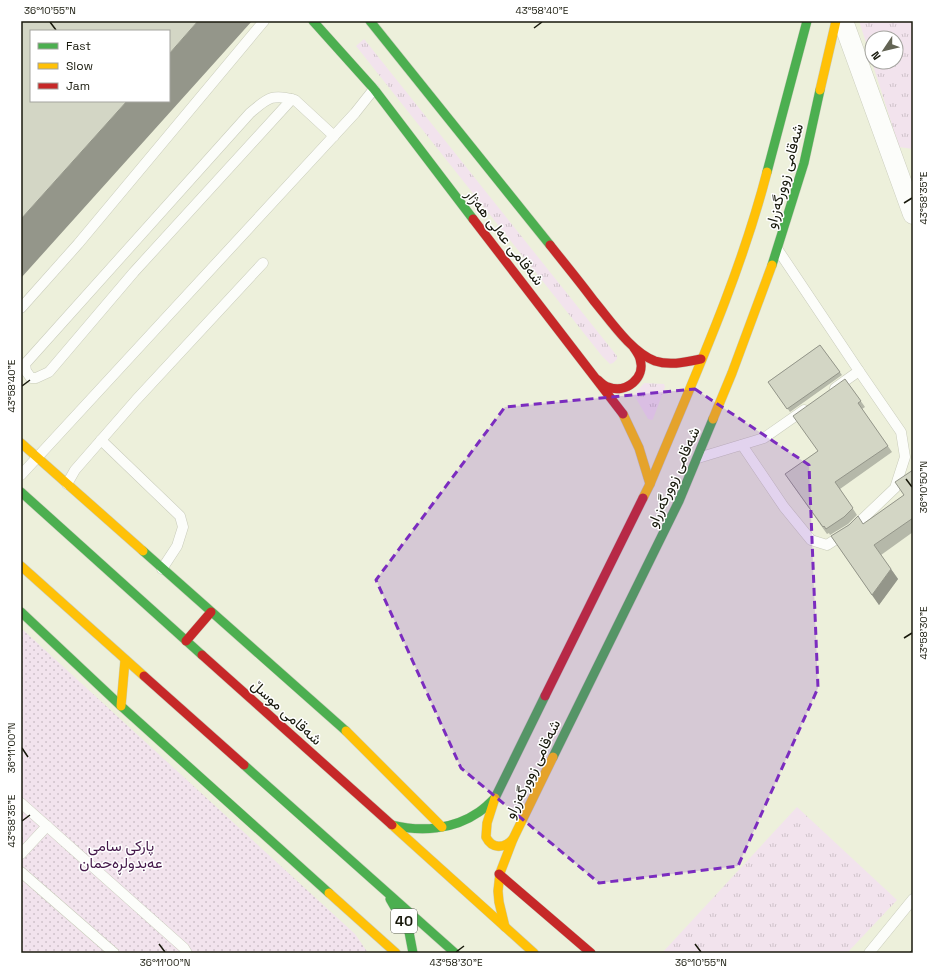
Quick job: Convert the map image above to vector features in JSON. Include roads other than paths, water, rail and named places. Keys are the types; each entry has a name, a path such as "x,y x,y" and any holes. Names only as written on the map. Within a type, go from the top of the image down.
{"main road":[{"name":"شەقامی عەلی هەژار","path":"313,21 374,89 623,414 635,436 644,460 650,484"},
{"name":"شەقامی عەلی هەژار","path":"370,21 613,324 634,348 648,359 664,364 680,364 701,360"},
{"name":"شەقامی زوورگەزراو","path":"392,825 405,829 417,830 450,826 476,814 495,798 650,484 728,296 762,192 807,21"},
{"name":"شەقامی زوورگەزراو","path":"505,927 498,898 498,883 513,839 676,508 732,373 778,250 804,163 836,21"},
{"path":"598,380 605,386 612,389 620,389 634,384 639,377 641,370 639,354 634,348"},
{"path":"21,443 348,733 442,827"},
{"name":"شەقامی موسڵ","path":"21,492 534,953"},
{"path":"21,566 455,953"},
{"path":"21,612 121,706 396,953"},
{"path":"186,641 211,612"},
{"path":"121,706 125,660"},
{"path":"495,798 485,830 487,840 490,844 499,848 507,846 513,839"},
{"path":"500,874 591,953"},
{"name":"40","path":"386,893 404,919 413,944 413,953"}],"street":[{"path":"843,21 905,169 913,214"}],"lane":[{"path":"21,308 78,244 264,21"},
{"path":"21,475 334,136 374,89"},
{"path":"292,99 134,272 49,372 36,378 31,378 26,371 25,364 250,113 269,98 283,97 292,99 295,100 334,136"},
{"path":"742,445 784,507 811,540 827,545 852,528 895,488 905,457 901,432 858,371 778,250"},
{"path":"67,484 75,470 136,400 263,263"},
{"path":"827,394 858,371"},
{"path":"698,458 764,438 814,403"},
{"path":"101,440 180,516 183,527 177,546 162,569"},
{"path":"21,803 184,948 187,953"},
{"path":"21,854 47,826"},
{"path":"21,872 114,953"},
{"path":"869,953 913,899"}],"park label":[{"name":"پارکی سامی عەبدولڕەحمان","path":"121,854"}]}
